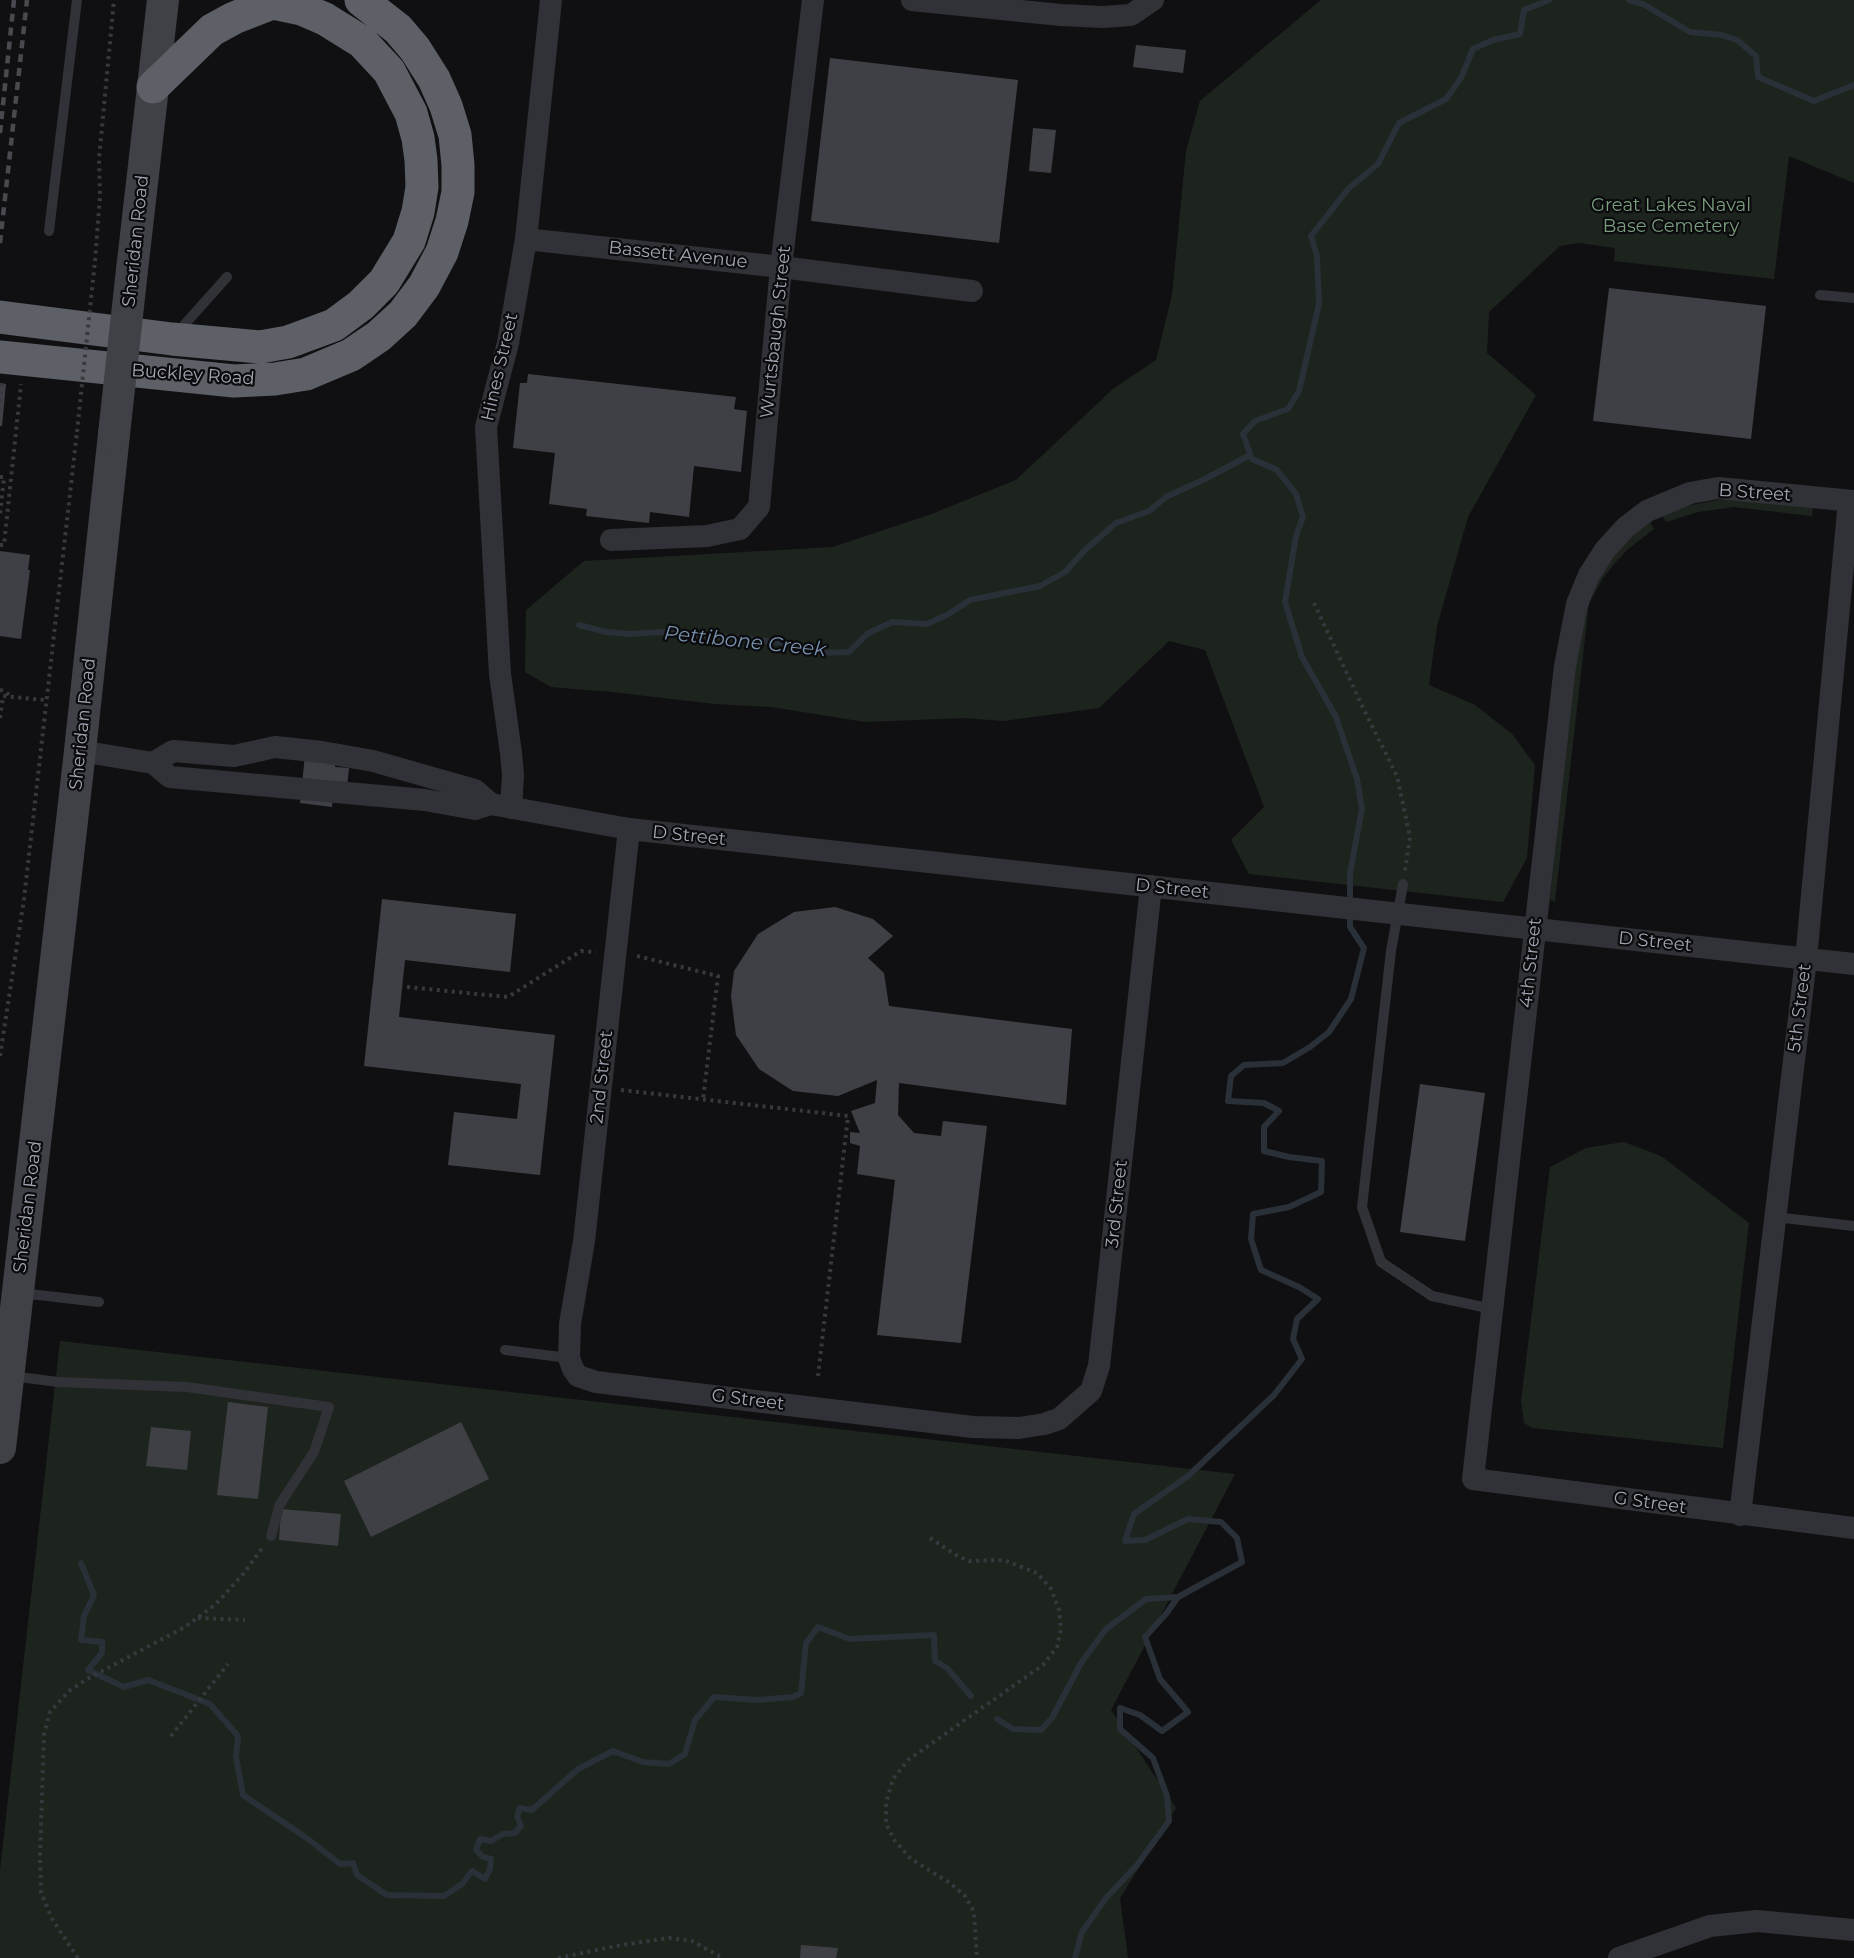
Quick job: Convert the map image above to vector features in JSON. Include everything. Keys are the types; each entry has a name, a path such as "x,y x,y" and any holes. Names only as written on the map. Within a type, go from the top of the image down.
{"highway":[{"name":"Buckley Road","path":"8,370 234,381 275,379 306,374 351,356 379,336 403,314 424,286 442,252 452,221 458,192 455,135 447,106 415,48 398,29 361,0"},
{"path":"153,87 212,30 267,1"},
{"name":"Buckley Road","path":"0,317 172,339 260,347 288,342 334,325 361,305 384,282 409,241 418,212 422,187 422,160 411,113 389,72 362,42 345,30 302,9 267,1"}],"main road":[{"name":"Sheridan Road","path":"0,1448 164,0"}],"street":[{"name":"Hines Street","path":"501,806 513,775 500,674 486,427 508,343 526,238 551,0"},
{"name":"Wurtsbaugh Street","path":"611,540 707,536 729,532 740,529 759,507 781,267 813,0"},
{"path":"912,0 1062,8 1103,17 1131,15 1153,0"},
{"name":"Bassett Avenue","path":"526,238 972,291"},
{"name":"B Street","path":"1658,506 1690,493 1718,488 1852,501"},
{"name":"5th Street","path":"1740,1515 1806,959 1852,501"},
{"name":"4th Street","path":"1476,1452 1565,666 1577,604 1589,575 1605,550 1626,527 1647,511 1658,506"},
{"name":"D Street","path":"153,763 173,751 222,756 234,756 275,747 310,751 373,760 476,790 501,806"},
{"name":"D Street","path":"80,751 153,763 170,777 425,800 475,809 501,806 629,829 1854,964"},
{"name":"2nd Street","path":"569,1358 570,1324 584,1241 629,829"},
{"name":"3rd Street","path":"973,1427 1018,1428 1044,1424 1059,1419 1091,1391 1099,1366 1151,886"},
{"name":"G Street","path":"569,1358 578,1376 596,1382 973,1427"},
{"name":"G Street","path":"1476,1452 1473,1479 1854,1528"},
{"path":"1619,1958 1710,1926 1757,1921 1854,1930"}],"lane":[{"path":"49,231 77,0"},
{"path":"172,339 227,277"},
{"path":"1820,295 1854,298"},
{"path":"1402,884 1390,963 1362,1207 1381,1262 1432,1296 1492,1309"},
{"path":"1775,1217 1854,1226"},
{"path":"17,1292 99,1302"},
{"path":"505,1350 569,1358"},
{"path":"7,1375 58,1382 187,1387 329,1407 314,1452 280,1504 271,1536"}],"path":[{"path":"0,1056 24,899 77,432 95,261 100,196 99,159 114,0"},
{"path":"0,402 8,370"},
{"path":"0,545 4,545 8,370"},
{"path":"0,477 4,477 0,514"},
{"path":"1314,603 1397,776 1410,837 1402,884"},
{"path":"0,690 10,696"},
{"path":"0,718 3,696 45,700"},
{"path":"612,1089 848,1116 818,1376"},
{"path":"78,1958 52,1918 41,1892 44,1734 50,1712 69,1691 87,1679 185,1627 216,1604 244,1573 271,1536"},
{"path":"930,1538 969,1561 1004,1560 1036,1573 1051,1589 1059,1610 1061,1630 1057,1647 1043,1665 909,1760 893,1779 886,1803 885,1824 911,1859 966,1896 974,1912 978,1958"},
{"path":"197,1618 245,1620"},
{"path":"171,1736 228,1664"},
{"path":"558,1958 669,1938 692,1941 723,1958"}],"green space":[{"name":"Great Lakes Naval Base Cemetery","path":"1321,0 1854,0 1854,183 1789,156 1774,279 1614,261 1615,248 1579,243 1560,246 1489,312 1487,353 1536,395 1468,517 1437,626 1429,685 1475,705 1512,734 1535,765 1527,858 1503,902 1249,874 1231,840 1264,807 1205,650 1169,641 1099,708 1003,721 965,718 865,722 772,707 715,704 551,687 525,672 526,610 584,561 833,547 929,515 1016,480 1113,389 1156,360 1172,295 1186,151 1200,101"},
{"path":"1736,499 1813,507 1812,516 1734,507 1698,512 1666,522 1662,515 1683,507 1717,500"},
{"path":"1650,522 1654,529 1628,549 1614,564 1589,603 1555,901 1550,900 1577,633 1591,585 1628,539"},
{"path":"1624,1142 1661,1156 1749,1223 1723,1448 1533,1428 1524,1423 1521,1401 1550,1167 1586,1148"},
{"path":"60,1341 1235,1474 1111,1710 1176,1808 1120,1898 1128,1958 0,1958 0,1870"}],"building":[{"path":"1136,45 1186,50 1183,73 1133,67"},
{"path":"830,58 1018,80 999,243 811,221"},
{"path":"1033,128 1056,130 1051,173 1029,171"},
{"path":"1609,288 1766,306 1751,439 1593,421"},
{"path":"528,374 736,397 734,409 747,411 741,472 694,466 689,517 650,512 649,523 586,516 587,509 549,504 555,453 513,448 520,383 527,383"},
{"path":"0,383 6,384 2,426 0,426"},
{"path":"0,551 30,555 21,639 0,636"},
{"path":"305,755 336,759 335,767 349,768 347,787 334,786 332,807 300,803"},
{"path":"382,899 516,914 510,972 405,960 399,1017 555,1035 540,1175 448,1165 454,1112 517,1119 521,1084 364,1066"},
{"path":"835,907 873,919 893,936 868,958 884,973 889,1006 1072,1029 1066,1105 899,1083 898,1115 914,1133 941,1136 943,1121 987,1126 961,1343 877,1335 895,1180 857,1174 860,1146 850,1143 850,1132 860,1133 851,1111 875,1103 877,1080 838,1096 793,1091 759,1069 736,1035 731,996 734,971 758,934 794,912"},
{"path":"1420,1084 1485,1093 1465,1241 1400,1232"},
{"path":"228,1402 268,1407 258,1499 217,1495"},
{"path":"461,1422 489,1479 371,1537 344,1481"},
{"path":"151,1427 191,1431 187,1470 146,1466"},
{"path":"281,1509 341,1514 338,1546 279,1540"},
{"path":"801,1945 838,1948 836,1958 800,1958"}],"waterway":[{"name":"Pettibone Creek","path":"997,1719 1013,1729 1041,1730 1052,1718 1081,1663 1106,1629 1146,1599 1178,1597 1242,1562 1237,1538 1221,1522 1188,1519 1145,1540 1125,1541 1134,1514 1188,1476 1274,1395 1302,1359 1293,1339 1297,1319 1318,1299 1299,1287 1261,1270 1251,1239 1253,1214 1289,1207 1321,1192 1322,1161 1264,1151 1264,1127 1279,1111 1264,1103 1228,1101 1231,1076 1244,1065 1283,1063 1310,1047 1329,1032 1351,999 1364,948 1350,927 1350,873 1362,809 1357,779 1336,717 1302,657 1285,602 1296,536 1303,517 1296,494 1277,470 1252,459 1243,434 1255,421 1288,409 1299,391 1319,304 1317,256 1311,236 1349,188 1378,164 1399,123 1446,99 1461,78 1473,49 1493,40 1520,34 1524,10 1549,0"},
{"name":"Pettibone Creek","path":"1629,0 1643,4 1690,32 1722,35 1737,40 1756,56 1758,77 1814,101 1854,85"},
{"name":"Pettibone Creek","path":"579,625 606,632 630,634 661,632 742,638 791,644 814,653 849,652 867,634 892,622 927,624 947,615 970,600 1040,586 1065,572 1085,550 1116,523 1149,511 1166,497 1250,455"},
{"name":"Pettibone Creek","path":"81,1563 94,1595 84,1616 81,1640 102,1642 102,1653 88,1670 124,1687 148,1680 210,1704 238,1736 236,1757 243,1795 308,1839 340,1864 353,1863 357,1875 387,1895 444,1896 462,1884 472,1871 485,1879 490,1869 491,1859 483,1857 476,1850 480,1839 491,1841 503,1834 515,1833 521,1826 517,1816 520,1808 532,1810 578,1769 613,1751 643,1762 669,1764 685,1754 695,1720 714,1697 758,1700 793,1697 801,1693 806,1643 818,1627 850,1639 934,1635 935,1661 947,1668 971,1696"},
{"name":"Pettibone Creek","path":"1075,1958 1082,1932 1106,1898 1137,1865 1169,1821 1167,1796 1153,1758 1120,1729 1120,1708 1140,1715 1162,1731 1188,1712 1160,1679 1145,1637 1178,1597"}],"railway":[{"path":"0,133 14,0"},
{"path":"0,243 27,0"}]}
